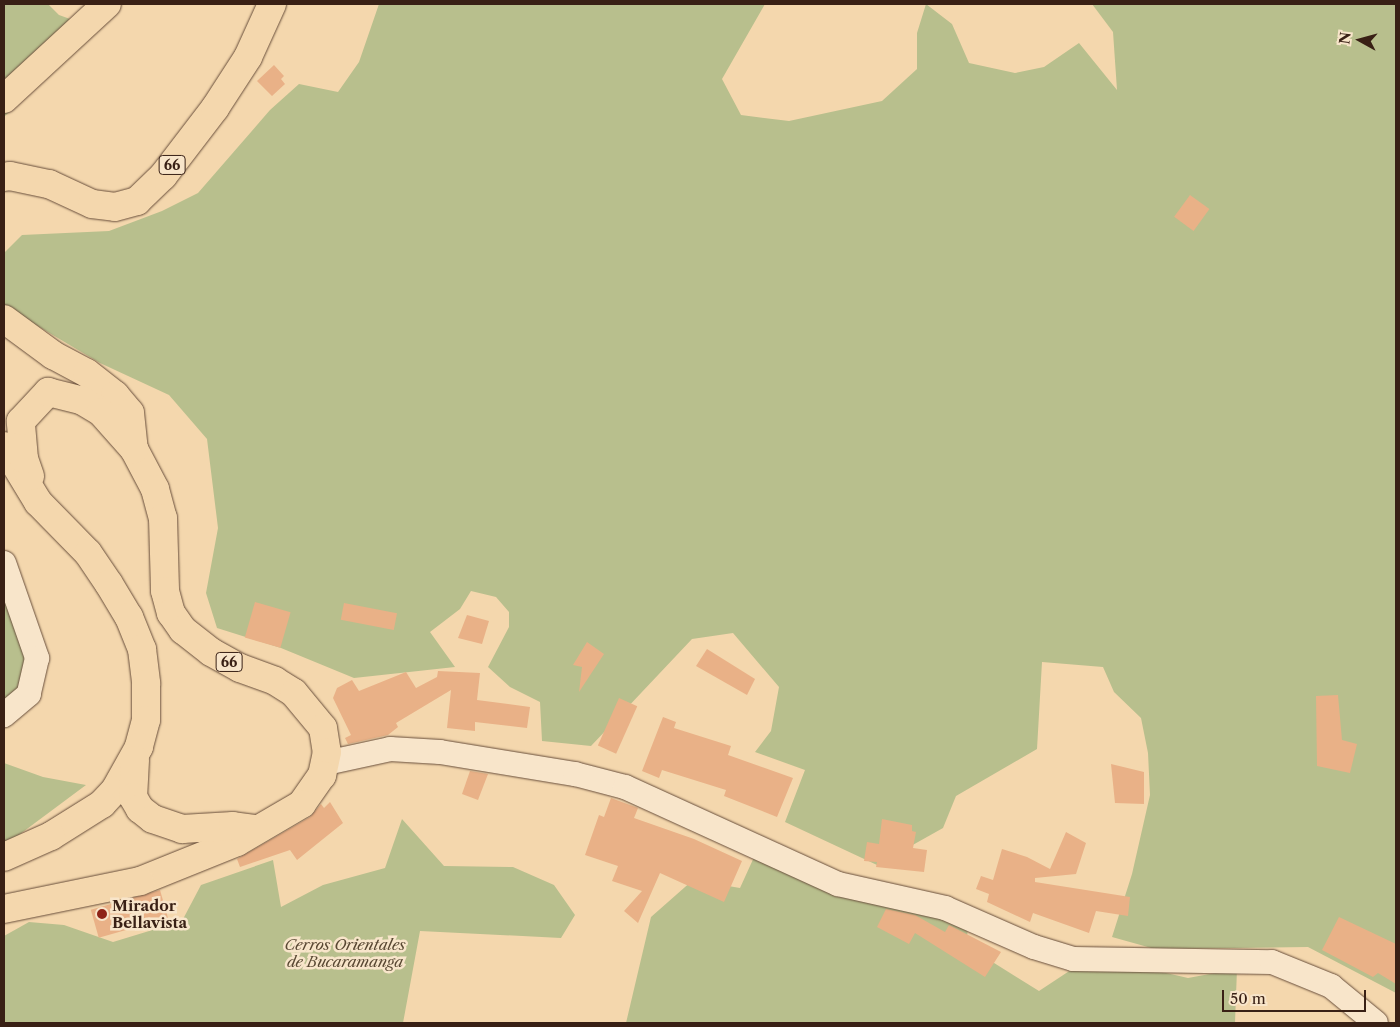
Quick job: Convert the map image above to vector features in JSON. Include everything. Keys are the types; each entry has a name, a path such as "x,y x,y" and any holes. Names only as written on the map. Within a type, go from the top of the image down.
{"highway":[{"path":"4,100 107,4"},
{"name":"66","path":"4,177 10,176 49,184 92,204 115,207 137,201 164,176 215,108 248,58 272,4"},
{"name":"66","path":"4,319 53,355 87,373 115,395 130,412 134,449 156,489 163,518 165,591 171,613 183,630 211,652 240,668 275,681 294,693 322,728 327,752 326,764 315,790 302,804 278,820 254,829 238,842 140,881 4,909"},
{"path":"38,502 24,458 21,421 48,392 64,394 94,408 134,449"},
{"path":"4,446 38,502 88,553 130,617 142,649 146,684 146,720 135,756 133,797 140,809 153,819 182,829 233,826 254,829"},
{"path":"4,857 51,836 102,804 135,756"}],"street":[{"path":"4,563 37,658 30,694 4,715"},
{"path":"326,764 390,749 440,752 575,774 625,788 838,884 945,908 1042,950 1073,959 1272,962 1331,986 1376,1023"}],"green space":[{"path":"4,4 48,4 59,15 95,28 4,117"},
{"path":"379,4 765,4 722,79 741,115 789,121 882,101 917,69 917,33 926,4 952,24 969,63 1015,73 1044,67 1079,43 1117,90 1113,32 1092,4 1396,4 1396,993 1308,947 1155,949 1112,937 1132,874 1150,795 1148,753 1141,718 1114,692 1103,667 1042,662 1037,749 956,796 943,828 877,865 785,822 805,770 755,752 771,731 779,687 733,633 692,639 591,746 542,741 540,702 510,687 488,667 509,627 509,612 496,597 471,591 460,609 430,632 455,667 354,678 281,648 217,628 206,593 218,528 207,439 169,395 100,363 4,306 4,253 22,235 109,231 162,211 198,193 270,110 299,84 338,92 359,62"},
{"path":"4,590 39,683 4,718"},
{"path":"4,763 43,777 86,785 4,846"},
{"name":"Cerros Orientales de Bucaramanga","path":"402,819 444,866 513,867 554,885 575,915 561,938 420,931 403,1023 4,1023 4,936 29,922 64,925 113,942 182,921 201,885 273,860 281,907 323,885 385,868"},
{"path":"760,844 867,899 968,910 967,946 1039,991 1092,956 1188,978 1237,969 1235,1023 626,1023 651,917 693,880 740,888"}],"building":[{"path":"274,65 284,76 281,79 285,84 272,96 257,81"},
{"path":"1190,195 1209,209 1194,231 1174,217"},
{"path":"255,602 291,612 280,648 245,638"},
{"path":"344,603 397,613 394,630 341,620"},
{"path":"467,615 489,621 482,644 458,638"},
{"path":"587,642 604,654 579,692 582,667 573,665"},
{"path":"707,649 755,679 747,695 696,666"},
{"path":"438,671 480,673 477,700 530,707 527,728 475,722 475,731 447,728 451,690 396,723 398,727 388,735 348,744 345,738 351,735 333,698 337,688 352,680 359,691 406,672 416,688 437,677"},
{"path":"1338,695 1342,740 1357,744 1350,773 1317,766 1316,696"},
{"path":"619,698 637,706 616,754 598,746"},
{"path":"663,717 676,722 674,728 731,746 728,755 793,778 777,817 724,796 726,790 662,770 659,778 642,771"},
{"path":"1111,764 1144,772 1144,804 1115,803"},
{"path":"470,771 488,774 478,800 462,794"},
{"path":"611,798 638,808 634,818 694,839 742,861 724,902 660,873 638,923 624,911 642,891 612,881 618,866 585,855 599,815 604,817"},
{"path":"330,802 343,823 297,860 290,850 240,867 237,859 310,817 321,804 324,808"},
{"path":"882,819 912,825 912,831 916,832 913,848 927,850 924,872 876,867 877,862 864,861 867,842 879,844"},
{"path":"1066,832 1086,843 1076,874 1035,878 1035,882 1130,897 1128,916 1096,911 1089,933 1033,913 1030,922 987,902 989,894 976,889 981,876 993,880 1002,849 1027,857 1050,869"},
{"path":"160,890 168,918 99,938 91,910"},
{"path":"886,909 915,915 945,932 949,925 1001,952 985,977 915,933 909,944 877,927"},
{"path":"1339,917 1396,944 1396,984 1378,973 1373,977 1322,950"}],"place":[{"name":"Mirador Bellavista","path":"102,914"}]}
